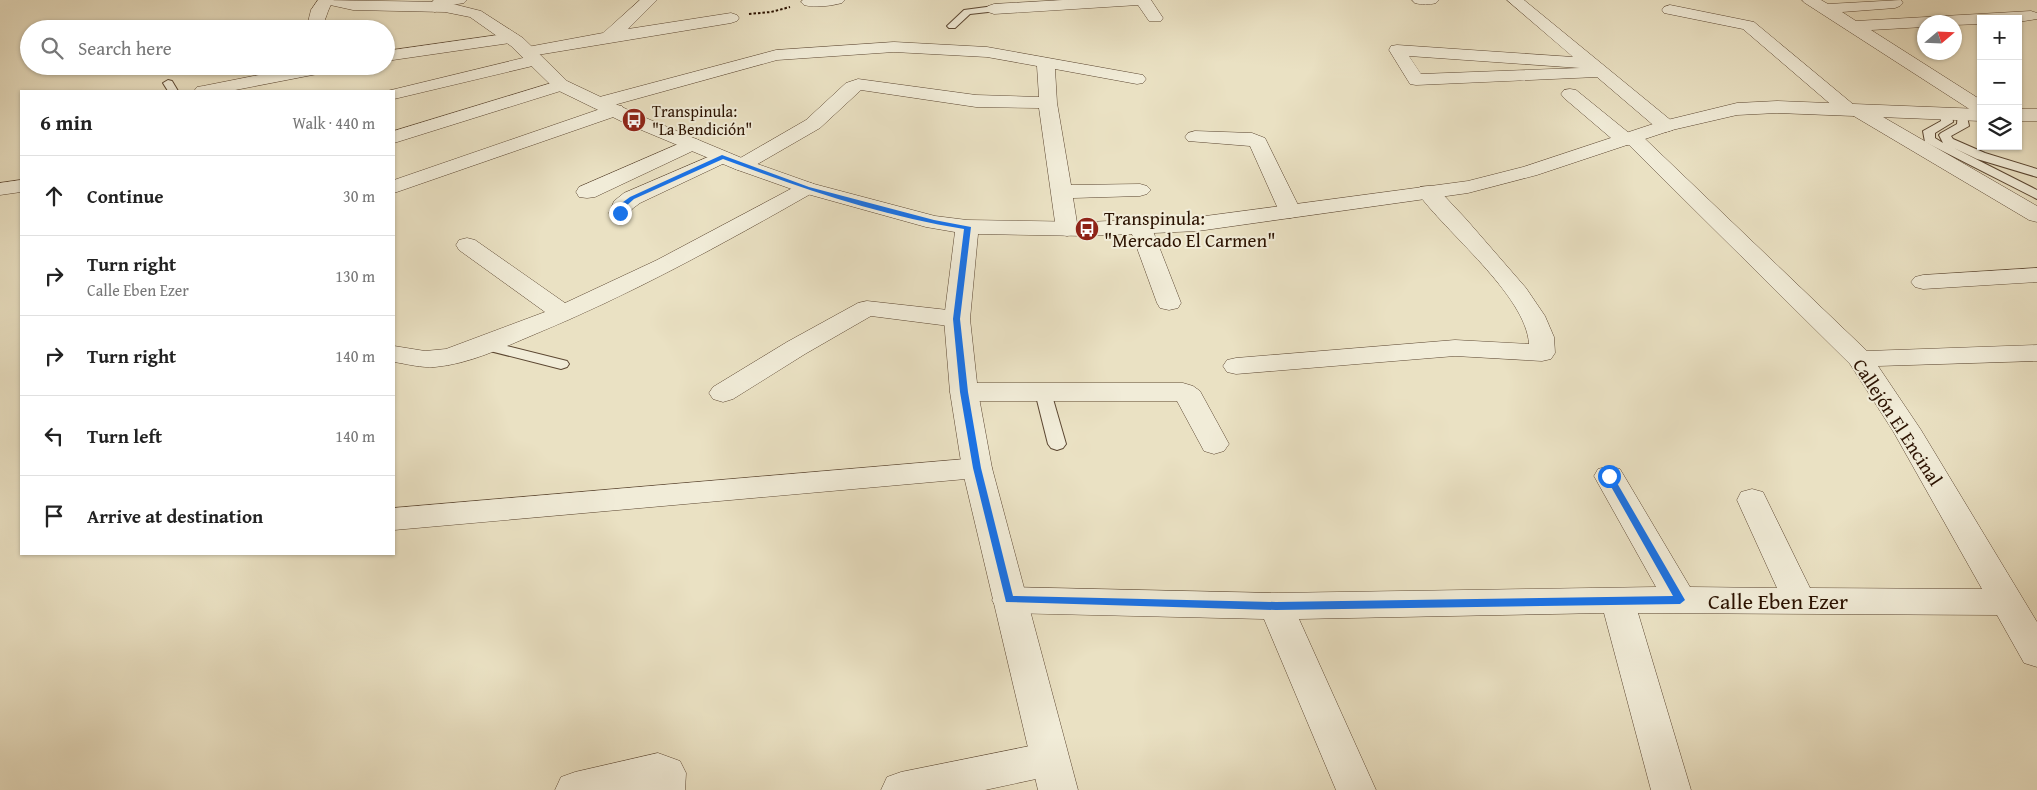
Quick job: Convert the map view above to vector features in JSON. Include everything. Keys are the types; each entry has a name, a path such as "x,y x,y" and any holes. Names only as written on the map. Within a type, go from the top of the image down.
{"street":[{"path":"317,20 318,10 326,0 348,4 440,3 459,0"},
{"path":"607,38 618,31 649,0"},
{"path":"810,2 838,0"},
{"path":"990,38 994,4 1138,0"},
{"path":"1143,0 1155,18"},
{"path":"1420,0 1431,0"},
{"path":"1515,0 1666,126"},
{"path":"1810,0 1853,26 1967,113"},
{"path":"440,3 467,11 494,24 561,84 607,107 722,157 807,188 934,222 967,227 1067,229 1198,224 1468,187 1504,179 1666,126 1737,109 1777,107 1967,113"},
{"path":"1826,9 1895,3"},
{"path":"1670,10 1748,25 1853,110 2037,215"},
{"path":"2022,17 2031,16"},
{"path":"395,94 531,56 607,38 731,18"},
{"path":"1853,26 1977,19"},
{"path":"464,28 494,24"},
{"path":"395,55 511,38"},
{"path":"395,187 607,107 776,55 990,38 1046,63 1136,79"},
{"path":"1397,50 1594,67 1414,80 1397,50"},
{"path":"1046,63 1048,103 1067,229"},
{"path":"207,90 286,75"},
{"path":"395,137 561,84"},
{"path":"742,165 813,124 852,87 858,84 976,101 1048,103"},
{"name":"Callejón El Encinal","path":"1570,94 1629,139 1860,359 1906,430 2037,653"},
{"path":"2022,115 2037,116"},
{"path":"1195,137 1252,139 1258,142 1290,211"},
{"path":"587,192 692,144"},
{"path":"620,213 622,206 632,198 722,157"},
{"path":"395,354 434,359 483,345 564,314 670,264 807,188"},
{"path":"1062,192 1140,190"},
{"path":"1236,366 1438,349 1471,348 1542,353 1540,335 1532,314 1495,266 1428,192"},
{"path":"1140,226 1169,303"},
{"path":"901,790 1054,774 977,468 964,392 957,319 967,227"},
{"path":"467,245 564,314"},
{"path":"1923,282 2037,275"},
{"path":"723,393 796,348 867,308 957,319"},
{"path":"1860,359 2037,353"},
{"path":"964,392 1182,392 1190,397 1214,444"},
{"path":"395,519 977,468"},
{"path":"1609,476 1680,600"},
{"path":"1752,500 1800,601"},
{"name":"Calle Eben Ezer","path":"1009,600 1276,606 1617,600 2008,602"},
{"path":"1617,600 1671,790"},
{"path":"1276,606 1356,790"},
{"path":"575,790 658,770 666,773 665,790"}],"lane":[{"path":"952,26 967,12 994,4"},
{"path":"1967,113 1962,126 1945,135 1946,138 1954,144 1991,159 2037,173"},
{"path":"1967,113 1929,131 1929,140 2037,195"},
{"path":"1977,163 1991,159"},
{"path":"483,345 561,364"},
{"path":"1043,392 1057,444"}],"path":[{"path":"731,18 745,14 780,10 810,2"}],"place":[{"name":"Transpinula: \"La Bendición\"","path":"634,120"},
{"name":"Transpinula: \"Mercado El Carmen\"","path":"1087,229"}],"route":[{"path":"620,213 624,203 632,198 722,157 807,188 934,222 967,227 957,319 964,392 977,468 1009,600 1276,606 1680,600 1609,476"}]}
